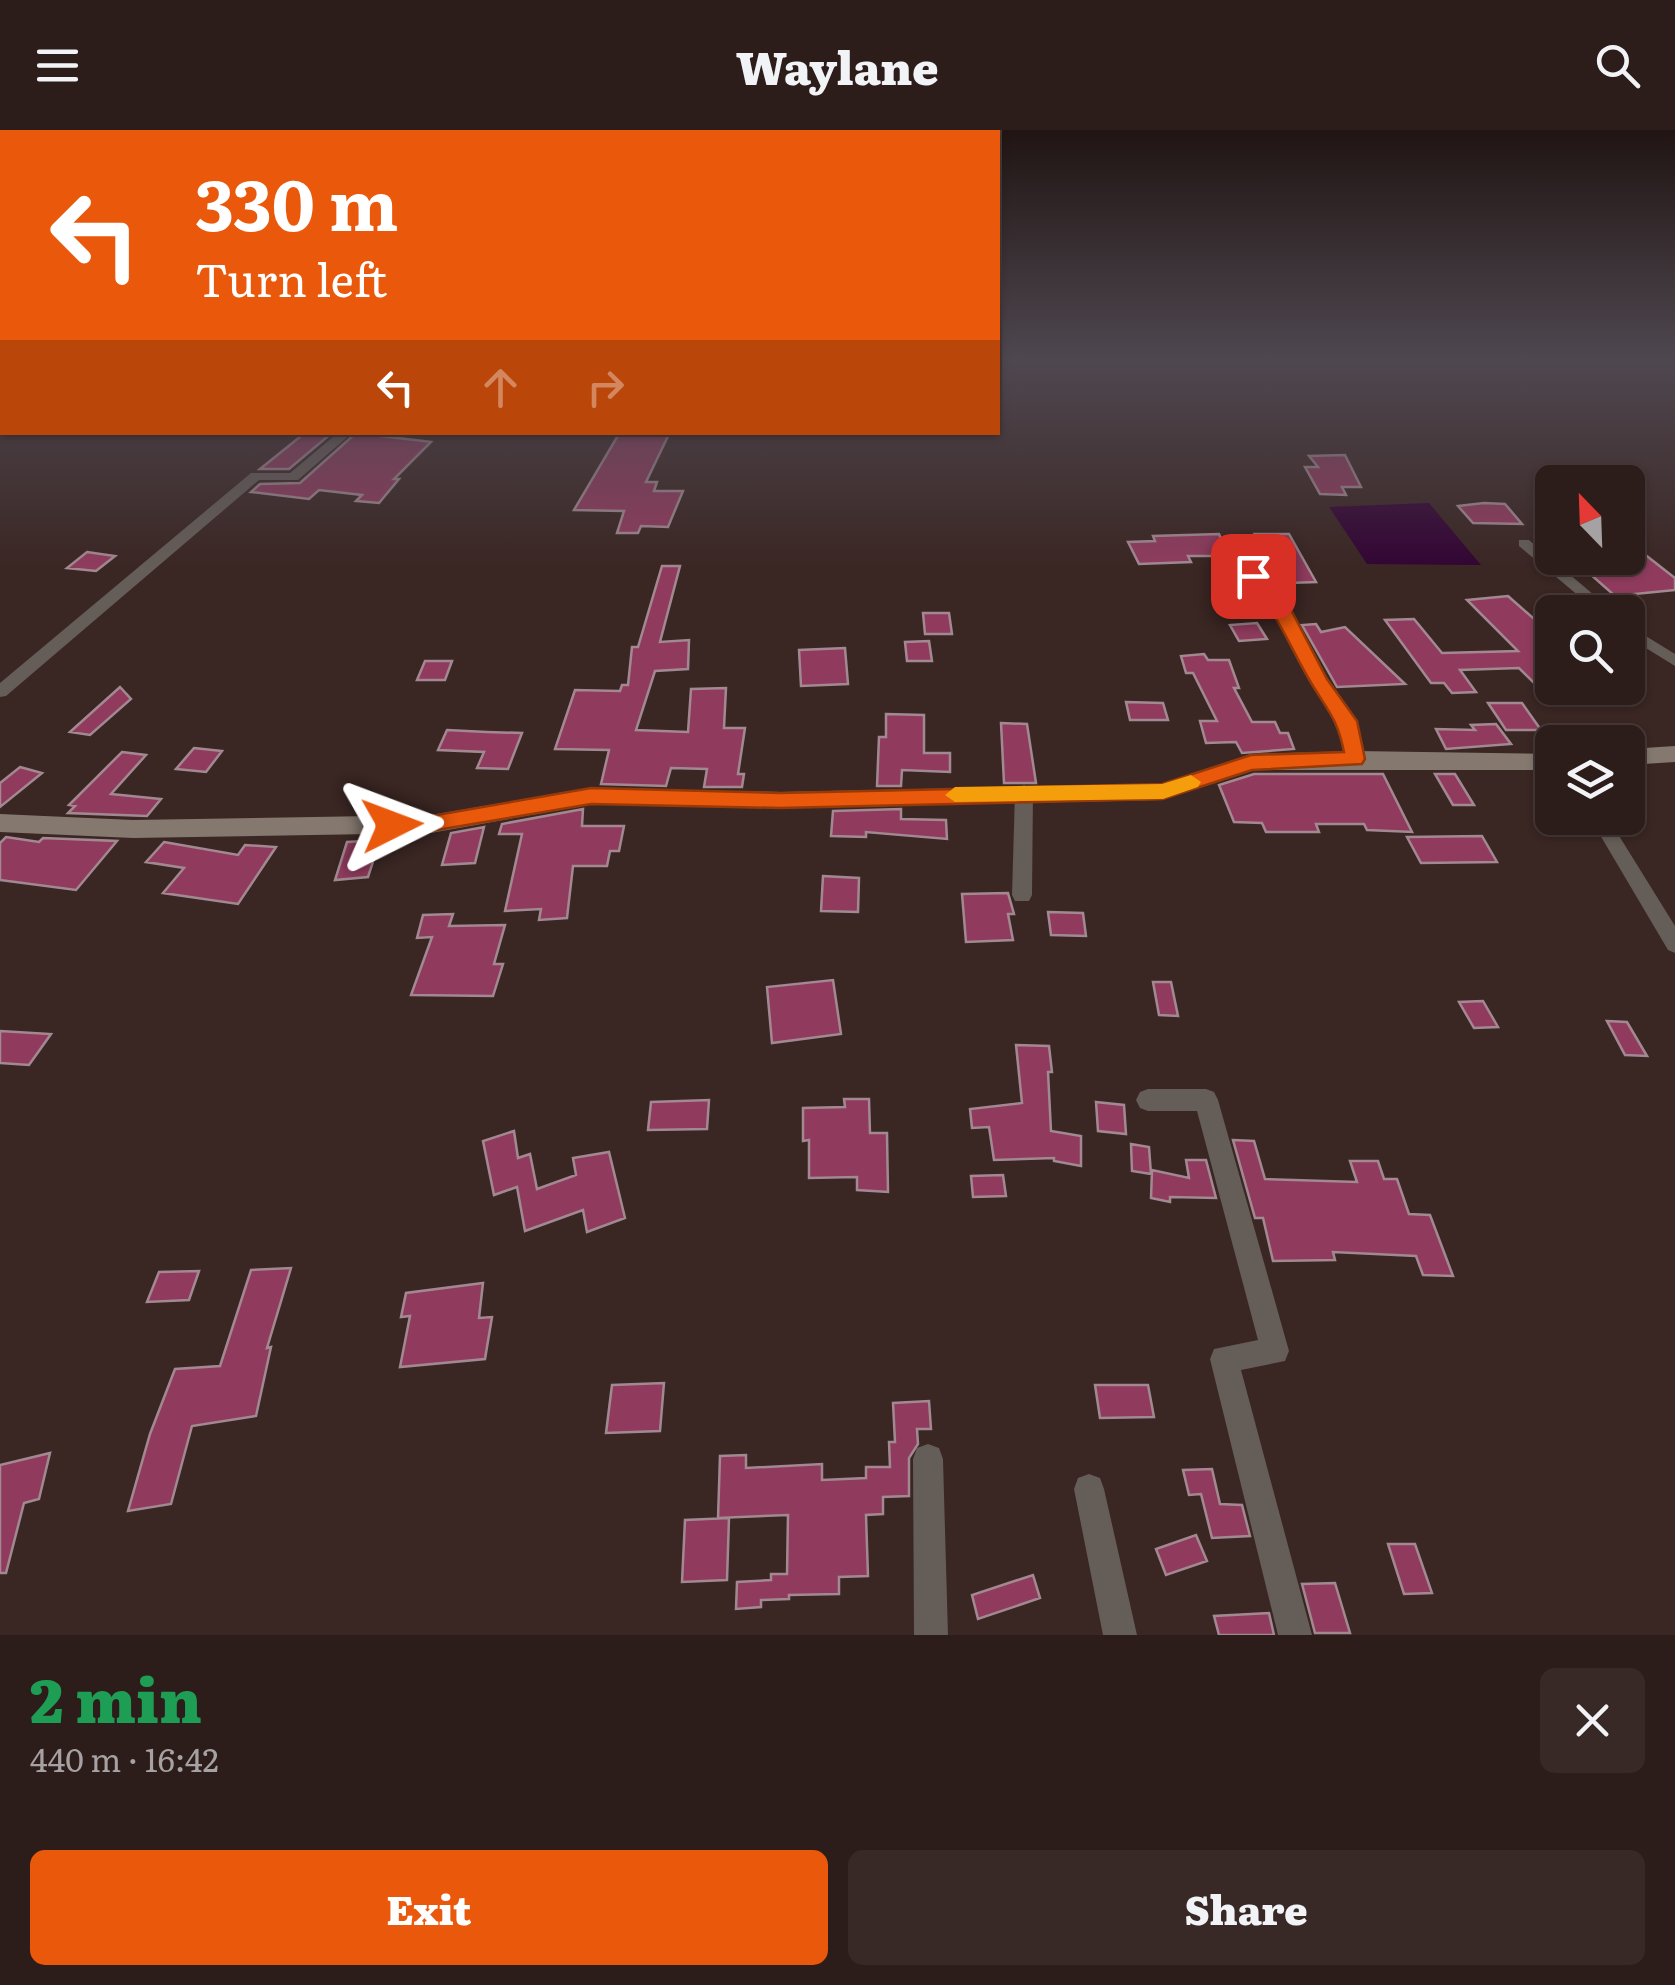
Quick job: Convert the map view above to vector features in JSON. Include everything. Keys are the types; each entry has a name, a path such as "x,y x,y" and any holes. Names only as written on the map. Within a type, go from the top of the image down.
{"street":[{"path":"0,692 256,476 292,477 343,435"},
{"path":"1524,543 1587,595"},
{"path":"1239,554 1253,576 1280,604 1318,680 1347,721 1355,759"},
{"path":"1645,641 1675,661"},
{"path":"1645,756 1675,754"},
{"path":"0,823 133,830 431,824 591,796 780,800 1163,792 1251,762 1535,762"},
{"path":"1022,895 1024,792"},
{"path":"1609,835 1675,944"},
{"path":"1148,1100 1206,1100 1276,1351 1224,1358 1294,1635"},
{"path":"928,1458 930,1635"},
{"path":"1089,1489 1120,1635"}],"shaded area":[{"path":"1429,503 1481,565 1367,564 1329,507"}],"building":[{"path":"302,435 329,435 289,469 260,469"},
{"path":"354,435 431,442 394,479 399,479 379,503 356,501 362,495 319,490 309,499 251,492 260,484 300,483"},
{"path":"618,435 669,435 646,482 657,482 654,491 683,491 668,527 641,526 638,533 617,533 624,511 574,510"},
{"path":"1345,455 1361,487 1342,487 1346,495 1320,494 1305,467 1318,467 1309,456"},
{"path":"1505,504 1522,524 1473,523 1458,506"},
{"path":"1219,534 1229,556 1188,556 1191,562 1139,564 1128,542 1155,541 1153,536"},
{"path":"1255,534 1289,534 1316,582 1288,583"},
{"path":"87,552 115,556 96,571 67,568"},
{"path":"1645,555 1675,578 1675,590 1614,595 1591,575 1645,575"},
{"path":"662,566 680,566 660,642 689,640 688,669 655,671 636,730 688,732 691,689 726,688 724,728 745,728 738,774 744,774 742,787 704,787 707,769 671,768 666,786 601,784 609,750 555,749 575,690 620,691 622,685 628,685 632,647 638,647"},
{"path":"1508,596 1535,618 1535,683 1519,668 1460,670 1476,692 1452,693 1444,683 1431,683 1385,620 1414,619 1442,653 1518,651 1467,600"},
{"path":"923,613 949,613 952,634 925,634"},
{"path":"1257,623 1267,639 1239,641 1230,625"},
{"path":"1316,624 1321,632 1345,627 1405,684 1337,687 1302,625"},
{"path":"929,641 932,661 907,661 905,642"},
{"path":"845,648 848,684 801,686 799,650"},
{"path":"1204,654 1208,660 1229,660 1239,688 1234,688 1252,722 1275,722 1280,733 1288,733 1294,749 1242,753 1236,742 1206,743 1200,721 1217,721 1193,673 1186,673 1181,656"},
{"path":"425,661 452,661 445,680 417,680"},
{"path":"120,687 131,699 90,735 70,732"},
{"path":"1126,702 1163,703 1168,720 1130,720"},
{"path":"1488,703 1522,703 1537,725 1535,730 1506,730"},
{"path":"886,714 924,715 924,753 950,753 950,772 902,770 901,786 877,786 879,737 886,737"},
{"path":"1001,723 1027,724 1036,783 1004,783"},
{"path":"1496,724 1511,744 1446,749 1436,729 1475,730 1471,725"},
{"path":"447,730 522,733 508,769 477,768 484,752 438,750"},
{"path":"194,748 222,751 206,772 176,769"},
{"path":"122,752 146,755 111,794 161,799 147,816 68,813 75,806 69,805"},
{"path":"20,767 42,773 0,807 0,783"},
{"path":"1254,774 1383,774 1412,832 1367,830 1364,824 1316,824 1319,832 1266,832 1262,823 1234,822 1219,785"},
{"path":"1435,774 1455,774 1474,805 1453,805"},
{"path":"583,809 582,826 624,826 619,851 610,851 607,866 573,866 567,918 539,920 541,909 505,911 522,834 499,834 502,824"},
{"path":"901,809 901,819 946,820 947,839 866,832 866,837 831,836 833,811"},
{"path":"484,827 475,863 442,865 451,833"},
{"path":"1482,836 1497,862 1421,863 1407,837"},
{"path":"6,837 39,842 43,838 117,841 76,890 0,880 0,843"},
{"path":"380,840 368,877 335,880 347,842"},
{"path":"164,842 238,855 245,845 276,847 238,904 163,893 184,868 146,862"},
{"path":"823,876 859,878 858,912 821,911"},
{"path":"1008,893 1014,914 1008,914 1013,940 966,942 962,894"},
{"path":"1048,912 1083,913 1086,936 1051,935"},
{"path":"453,914 449,926 505,925 494,964 503,964 493,996 411,995 432,937 417,938 423,915"},
{"path":"833,980 841,1034 772,1043 767,987"},
{"path":"1153,982 1171,982 1178,1016 1159,1015"},
{"path":"1483,1001 1498,1027 1474,1028 1459,1002"},
{"path":"1607,1021 1627,1022 1647,1056 1625,1055"},
{"path":"0,1031 51,1034 29,1065 0,1063"},
{"path":"1016,1045 1049,1046 1051,1131 1081,1136 1081,1166 1054,1158 994,1160 989,1127 972,1128 970,1109 1022,1103"},
{"path":"844,1099 869,1099 870,1133 887,1133 888,1192 857,1190 857,1177 809,1178 809,1140 803,1141 803,1108 845,1107"},
{"path":"709,1100 707,1129 648,1130 651,1102"},
{"path":"1096,1102 1124,1105 1126,1134 1098,1131"},
{"path":"514,1131 518,1158 530,1154 537,1189 576,1175 573,1158 609,1152 625,1218 587,1232 583,1210 525,1231 517,1187 494,1195 483,1141"},
{"path":"1233,1140 1254,1141 1265,1179 1357,1182 1350,1161 1378,1161 1384,1179 1397,1179 1409,1214 1430,1215 1453,1276 1423,1275 1416,1256 1333,1252 1335,1260 1273,1261 1263,1218 1255,1218"},
{"path":"1131,1144 1149,1147 1151,1174 1132,1171"},
{"path":"1186,1160 1206,1160 1216,1198 1170,1197 1170,1202 1151,1198 1152,1170 1189,1178"},
{"path":"1003,1175 1006,1196 973,1197 971,1176"},
{"path":"291,1268 267,1348 271,1347 256,1416 192,1426 171,1504 128,1511 150,1434 175,1369 220,1366 251,1270"},
{"path":"199,1271 189,1300 147,1302 159,1272"},
{"path":"483,1283 479,1318 492,1317 485,1359 400,1367 410,1316 401,1317 406,1293"},
{"path":"664,1383 660,1431 606,1433 612,1385"},
{"path":"1095,1385 1148,1385 1154,1417 1100,1418"},
{"path":"929,1401 931,1429 917,1429 918,1444 909,1458 909,1496 883,1497 883,1514 866,1515 868,1576 839,1577 839,1594 789,1595 789,1599 761,1600 761,1607 736,1609 737,1582 771,1580 771,1574 787,1574 788,1515 718,1518 720,1456 746,1455 746,1468 822,1464 822,1480 866,1478 866,1467 890,1467 889,1442 895,1442 893,1403"},
{"path":"50,1453 39,1499 24,1503 6,1573 0,1573 0,1465"},
{"path":"1212,1469 1220,1504 1242,1505 1250,1536 1212,1538 1201,1494 1189,1495 1183,1470"},
{"path":"729,1518 727,1580 682,1582 685,1520"},
{"path":"1196,1535 1207,1561 1166,1575 1156,1549"},
{"path":"1388,1544 1415,1544 1432,1593 1404,1594"},
{"path":"1033,1575 1040,1598 978,1619 972,1595"},
{"path":"1335,1583 1350,1633 1315,1633 1302,1584"},
{"path":"1269,1613 1274,1635 1219,1635 1214,1616"}],"slow traffic":[{"path":"955,795 1163,792 1191,782"}],"route":[{"path":"392,825 431,824 591,796 780,800 1163,792 1251,762 1355,759 1347,721 1318,680 1280,604 1253,576"}]}
